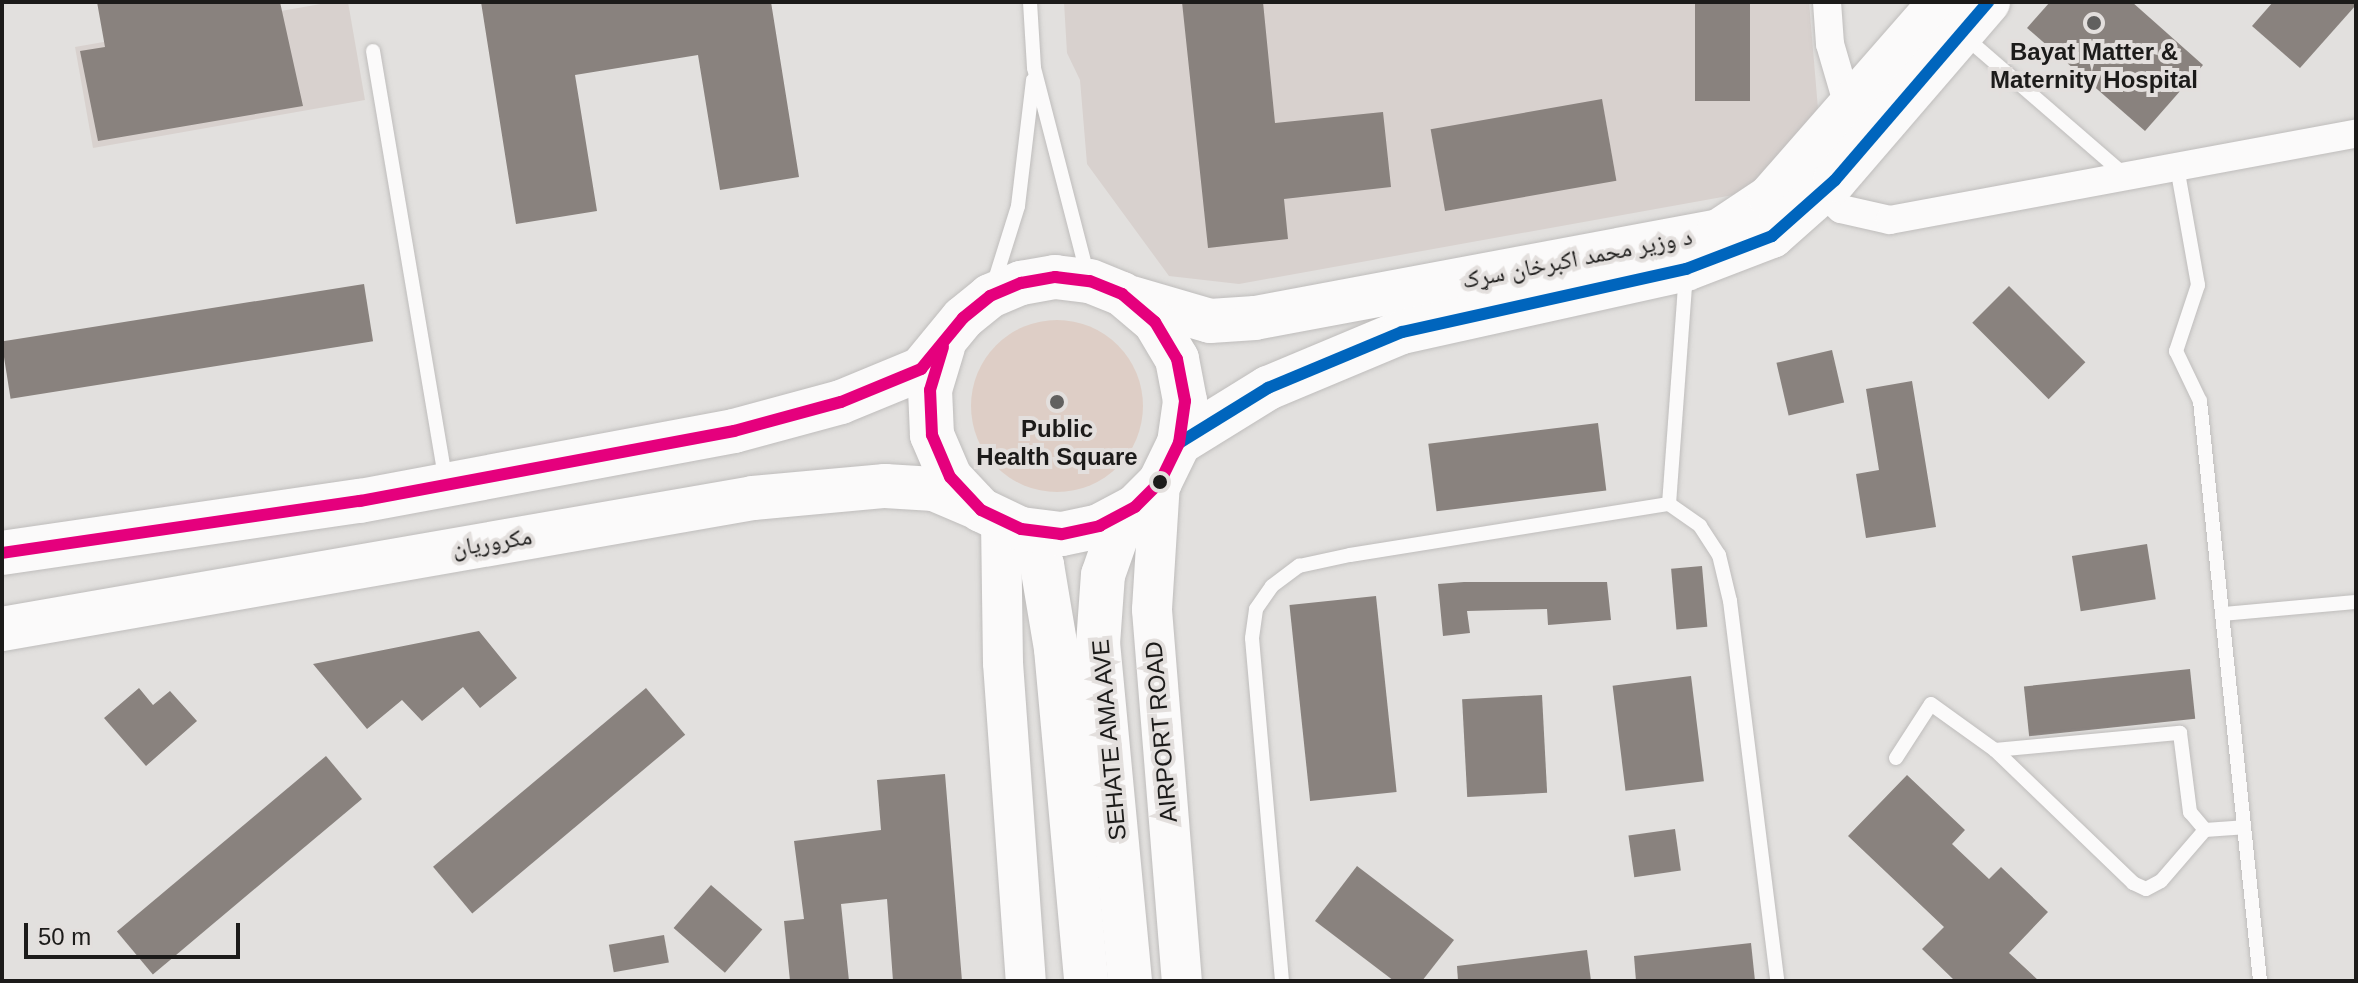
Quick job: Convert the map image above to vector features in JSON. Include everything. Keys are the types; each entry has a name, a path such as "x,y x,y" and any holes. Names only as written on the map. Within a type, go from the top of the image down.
{"main road":[{"name":"د وزیر محمد اکبرخان سړک","path":"1106,288 1210,321 1404,292 1719,231 1770,197 1809,180 1849,109 1963,12"},
{"path":"1179,443 1268,388 1402,332 1686,269 1772,236 1809,180 1963,12"},
{"path":"2,553 446,485 734,431 795,414 921,369 943,347 963,318 990,296 1044,279 1106,288 1155,322 1177,359 1185,401 1179,443 1148,494 1087,529 1061,534 1001,520"},
{"path":"943,347 930,390 932,435 950,477 1001,520 1042,565 1056,649 1086,981"},
{"name":"مکروریان","path":"2,629 753,498 885,486 934,489 1001,520"},
{"name":"SEHATE AMA AVE","path":"1130,981 1098,644 1103,575 1117,535 1148,494"},
{"name":"AIRPORT ROAD","path":"1148,494 1152,610 1182,981"},
{"path":"1001,520 1003,663 1026,981"}],"street":[{"path":"1827,2 1830,44 1849,109"},
{"path":"1809,180 1841,209 1890,220 2356,134"}],"lane":[{"path":"990,296 1018,206 1034,68 1030,2"},
{"path":"1963,12 2126,176"},
{"path":"373,51 446,485"},
{"path":"1034,68 1106,288"},
{"path":"2177,167 2198,285 2176,351 2200,401 2260,981"},
{"path":"1669,504 1686,269"},
{"path":"1282,981 1252,638 1256,609 1272,586 1299,566 1350,555 1669,504 1700,526 1719,555 1730,601 1777,981"},
{"path":"2223,614 2356,602"},
{"path":"1896,758 1931,704 1995,750 2133,883 2146,889 2161,881 2205,830 2244,827"},
{"path":"1995,750 2180,733 2190,812 2205,830"}],"shaded area":[{"path":"332,2 348,2 365,100 93,148 75,47"},
{"path":"1064,2 1809,2 1818,109 1750,192 1239,284 1169,276 1087,164 1080,80 1067,53"},
{"path":"1057,320 1090,326 1118,345 1137,373 1143,406 1137,439 1118,467 1090,486 1057,492 1024,486 996,467 977,439 971,406 977,373 996,345 1024,326"}],"building":[{"path":"97,2 280,2 303,106 98,141 80,51 105,47"},
{"path":"481,2 771,2 799,177 720,190 698,55 575,75 597,211 516,224"},
{"path":"1182,2 1263,2 1275,123 1383,112 1391,187 1284,199 1288,239 1208,248"},
{"path":"1695,2 1750,2 1750,101 1695,101"},
{"path":"2050,2 2132,2 2203,65 2145,131 2027,28"},
{"path":"2273,2 2356,2 2356,5 2300,68 2252,26"},
{"path":"1602,99 1616,181 1445,211 1431,129"},
{"path":"364,284 373,341 11,399 2,341"},
{"path":"2009,286 2085,362 2049,399 1972,323"},
{"path":"1832,350 1844,403 1789,415 1776,363"},
{"path":"1912,381 1936,527 1866,538 1856,474 1879,470 1866,389"},
{"path":"1598,423 1606,490 1437,511 1428,444"},
{"path":"2147,544 2156,599 2081,611 2072,556"},
{"path":"1702,566 1707,627 1676,629 1671,569"},
{"path":"1607,582 1611,620 1548,625 1547,609 1467,611 1470,633 1443,636 1438,584"},
{"path":"1376,596 1397,792 1310,801 1289,605"},
{"path":"479,631 517,678 480,708 463,687 422,721 402,700 367,729 313,664"},
{"path":"2190,669 2195,719 2029,736 2024,686"},
{"path":"1691,676 1704,781 1626,791 1613,686"},
{"path":"139,688 153,705 170,691 197,721 146,766 104,718"},
{"path":"646,688 685,735 472,913 433,867"},
{"path":"1542,695 1547,793 1467,797 1462,699"},
{"path":"326,756 362,799 153,974 117,931"},
{"path":"945,774 962,981 893,981 887,899 841,904 849,981 790,981 784,921 804,919 794,841 881,830 877,780"},
{"path":"1907,775 1965,830 1952,844 1989,879 2001,867 2048,912 2009,953 2039,981 1955,981 1922,949 1944,927 1848,836"},
{"path":"1675,829 1681,871 1634,877 1628,836"},
{"path":"1357,866 1454,940 1422,981 1394,981 1315,921"},
{"path":"711,885 762,930 725,973 674,928"},
{"path":"664,935 669,963 614,972 609,945"},
{"path":"1751,943 1755,981 1636,981 1634,956"},
{"path":"1587,950 1591,981 1458,981 1457,966"}],"transit line":[{"path":"1179,443 1268,388 1402,332 1686,269 1772,236 1835,180 1988,2"},
{"path":"2,553 360,501 734,431 841,402 921,369 963,318 990,296 1021,283 1055,277 1090,281 1122,294 1155,322 1177,359 1185,401 1179,443 1160,482 1135,507 1100,526 1061,534 1021,529 981,510 950,477 932,435 930,390 943,347"}],"place":[{"name":"Bayat Matter & Maternity Hospital","path":"2094,23"},
{"name":"Public Health Square","path":"1057,402"}]}
